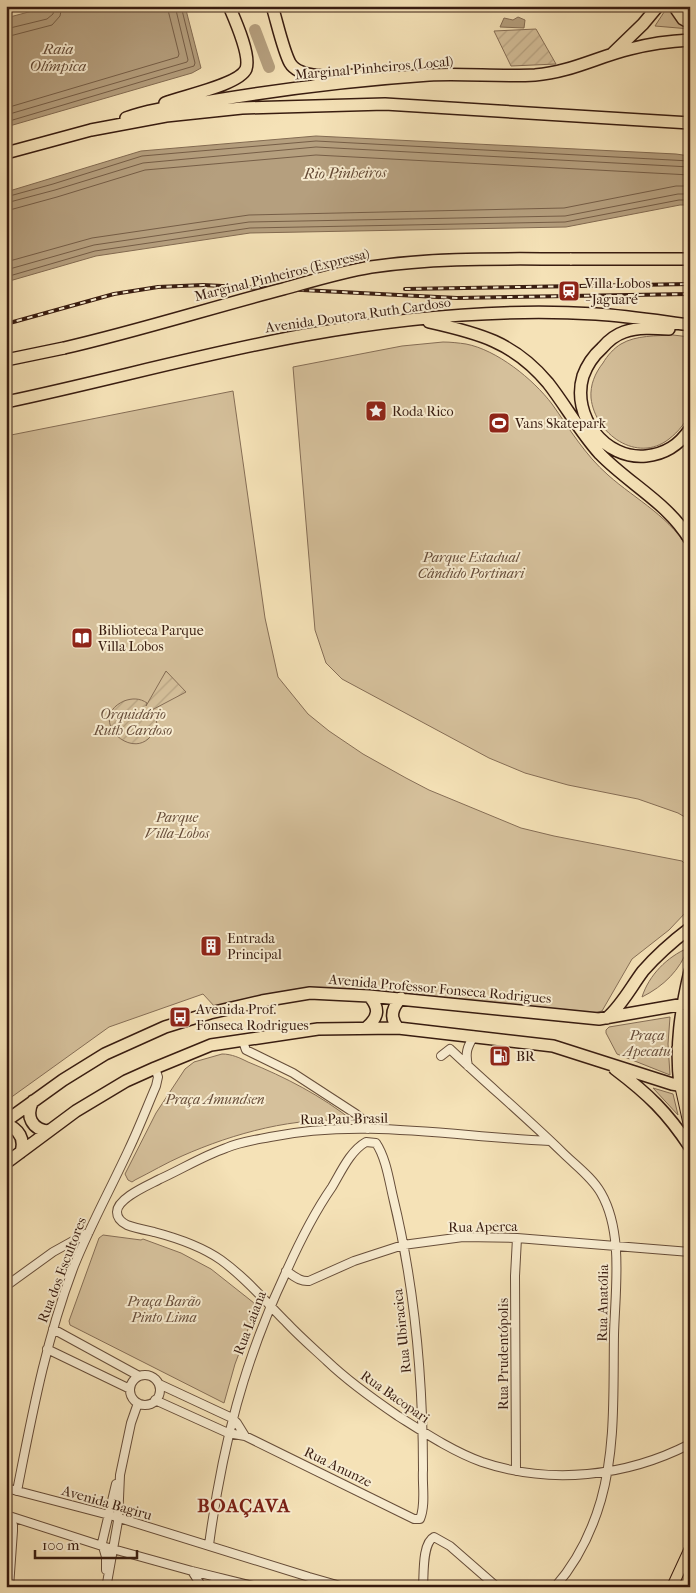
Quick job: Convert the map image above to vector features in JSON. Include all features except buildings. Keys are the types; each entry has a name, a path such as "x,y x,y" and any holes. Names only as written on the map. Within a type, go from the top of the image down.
{"highway":[{"path":"147,110 178,98 232,82 243,74 247,63 243,44 229,6"},
{"path":"272,6 289,60 299,71 337,76 410,73 431,75"},
{"path":"612,54 643,24 658,6"},
{"path":"674,6 683,18 690,23"},
{"name":"Marginal Pinheiros (Local)","path":"91,130 147,110 239,96 431,75 544,74 573,69 612,54 655,43 690,40"},
{"path":"6,153 91,130 166,116 221,110 347,104 447,106 690,123"},
{"name":"Marginal Pinheiros (Expressa)","path":"6,360 110,338 343,272 369,267 448,259 690,259"},
{"name":"Avenida Doutora Ruth Cardoso","path":"6,402 297,336 422,320 514,313 570,313 624,316 690,326"},
{"path":"422,320 480,334 506,346 520,356 548,383 583,434 600,454 663,506 690,540"},
{"path":"690,326 676,330 641,328 616,336 593,356 583,376 581,393 582,405 586,416 598,436 616,452 628,456 654,456 665,452 679,443 690,429"},
{"path":"6,368 20,358"},
{"path":"606,1019 648,966 690,928"},
{"path":"685,1086 677,1066 690,971"},
{"name":"Avenida Professor Fonseca Rodrigues","path":"6,1123 33,1101 105,1054 165,1027 210,1013 262,1001 310,993 370,996 590,1019 606,1019 686,1004"},
{"path":"366,1028 374,1020 377,1010 377,1005 370,996"},
{"path":"398,1028 392,1019 392,1012 400,998"},
{"path":"6,1164 76,1111 118,1086 155,1068 211,1045 318,1029 398,1028 553,1046 607,1064 685,1086"},
{"path":"678,1048 690,1067"},
{"path":"607,1064 639,1087 659,1106 671,1118 690,1147"},
{"path":"33,1101 29,1110 30,1119 38,1129 49,1131"},
{"path":"6,1123 21,1135 23,1141 21,1152"}],"main road":[{"path":"685,1086 690,1130"},
{"path":"672,1587 690,1548"},
{"path":"688,1587 690,1583"}],"street":[{"path":"468,1066 466,1048 474,1036"},
{"path":"242,1039 246,1050 309,1083 356,1114 363,1120 368,1129"},
{"name":"Rua Anatólia","path":"441,1056 450,1049 587,1176 601,1194 611,1220 616,1247 611,1455 595,1518 574,1562 555,1587"},
{"name":"Rua dos Escultores","path":"17,1491 34,1402 53,1330 74,1267 130,1148 156,1086 158,1077 155,1068"},
{"name":"Rua Pau-Brasil","path":"127,1225 120,1221 117,1215 117,1208 121,1202 145,1186 228,1147 295,1132 368,1129 550,1141"},
{"name":"Rua Laiana","path":"209,1545 217,1488 228,1433 244,1375 270,1306 322,1201 351,1156 362,1145 369,1142 376,1143"},
{"name":"Rua Ubiracica","path":"376,1143 380,1150 389,1182 404,1245 418,1348 423,1432 422,1514 420,1520"},
{"name":"Rua Bacopari","path":"127,1225 169,1236 201,1248 219,1259 241,1276 288,1325 350,1381 423,1432 482,1462 516,1471 566,1475 608,1472 650,1461 690,1444"},
{"path":"6,1286 53,1252 89,1232"},
{"name":"Rua Aperca","path":"286,1271 304,1282 354,1261 404,1245 463,1237 517,1238 690,1252"},
{"name":"Rua Prudentópolis","path":"516,1471 515,1276 517,1238"},
{"path":"53,1330 139,1376 151,1376 158,1384 232,1418"},
{"path":"48,1349 130,1389"},
{"path":"139,1376 134,1379 130,1389 134,1400 138,1403 144,1404 154,1400 158,1396 158,1384"},
{"path":"154,1400 228,1433"},
{"path":"107,1585 106,1557 102,1546 108,1515 138,1403"},
{"name":"Rua Anunze","path":"232,1418 245,1436"},
{"name":"Rua Anunze","path":"228,1433 245,1436 416,1520 420,1520"},
{"path":"107,1585 118,1518 120,1475"},
{"name":"Avenida Bagiru","path":"6,1488 108,1515 344,1587"},
{"path":"6,1516 25,1520 102,1546 257,1587"},
{"path":"6,1516 13,1525 9,1587"},
{"path":"13,1531 16,1526 25,1520"},
{"path":"422,1584 427,1543 434,1538 450,1546 497,1587"},
{"path":"192,1571 202,1587"},
{"path":"210,1587 218,1578"}],"green space":[{"path":"668,6 690,6 690,29 655,26"},
{"path":"536,29 556,64 511,66 494,31"},
{"path":"673,335 690,337 690,409 687,418 669,439 657,446 631,447 609,433 600,423 594,411 591,393 595,375 609,355 621,344 640,337"},
{"name":"Parque Estadual Cândido Portinari","path":"443,342 478,347 502,359 525,376 544,394 592,459 619,484 664,520 683,541 690,553 690,820 678,813 638,799 568,785 525,773 489,758 342,679 326,663 315,630 293,367 402,346"},
{"name":"Parque Villa-Lobos","path":"233,391 265,618 278,677 308,714 363,754 406,778 429,790 521,828 682,861 690,869 690,905 687,911 669,930 632,959 602,1011 586,1015 379,993 297,989 216,1008 203,994 109,1027 6,1101 6,436"},
{"name":"Orquidário Ruth Cardoso","path":"166,671 186,692 150,711 154,711 157,724 150,738 140,743 129,743 119,738 112,729 109,719 113,709 124,701 133,699 144,701 147,703 146,706"},
{"name":"Praça Apecatu","path":"688,948 681,963 670,977 642,997 654,974 673,956"},
{"name":"Praça Apecatu","path":"670,1017 668,1044 670,1075 617,1054 606,1033 609,1027"},
{"name":"Praça Amundsen","path":"222,1054 239,1058 276,1074 316,1095 353,1121 310,1121 266,1128 223,1140 182,1156 132,1182 128,1180 125,1174 156,1113 185,1069 194,1062"},
{"name":"Praça Apecatu","path":"653,1088 673,1094 678,1115"},
{"name":"Praça Barão Pinto Lima","path":"103,1235 143,1239 181,1253 211,1269 254,1303 256,1308 235,1364 224,1403 70,1325 69,1321 99,1238"}],"water":[{"name":"Raia Olímpica","path":"51,6 185,6 201,68 192,73 6,127 6,18"},
{"path":"518,17 525,20 524,28 500,27 504,18 513,20"},
{"name":"Rio Pinheiros","path":"316,136 690,156 690,205 680,205 566,227 250,233 96,256 6,282 6,192 141,151"}],"waterway":[{"path":"255,30 269,67"}],"railway":[{"path":"405,289 690,284"},
{"path":"6,324 114,294 158,287 203,285 457,298 690,294"}],"place":[{"name":"Villa Lobos - Jaguaré","path":"569,291"},
{"name":"Roda Rico","path":"376,411"},
{"name":"Vans Skatepark","path":"499,423"},
{"name":"Biblioteca Parque Villa Lobos","path":"82,638"},
{"name":"Entrada Principal","path":"211,946"},
{"name":"Avenida Prof. Fonseca Rodrigues","path":"180,1017"},
{"name":"BR","path":"500,1056"}],"district":[{"name":"BOAÇAVA","path":"244,1506"}]}
